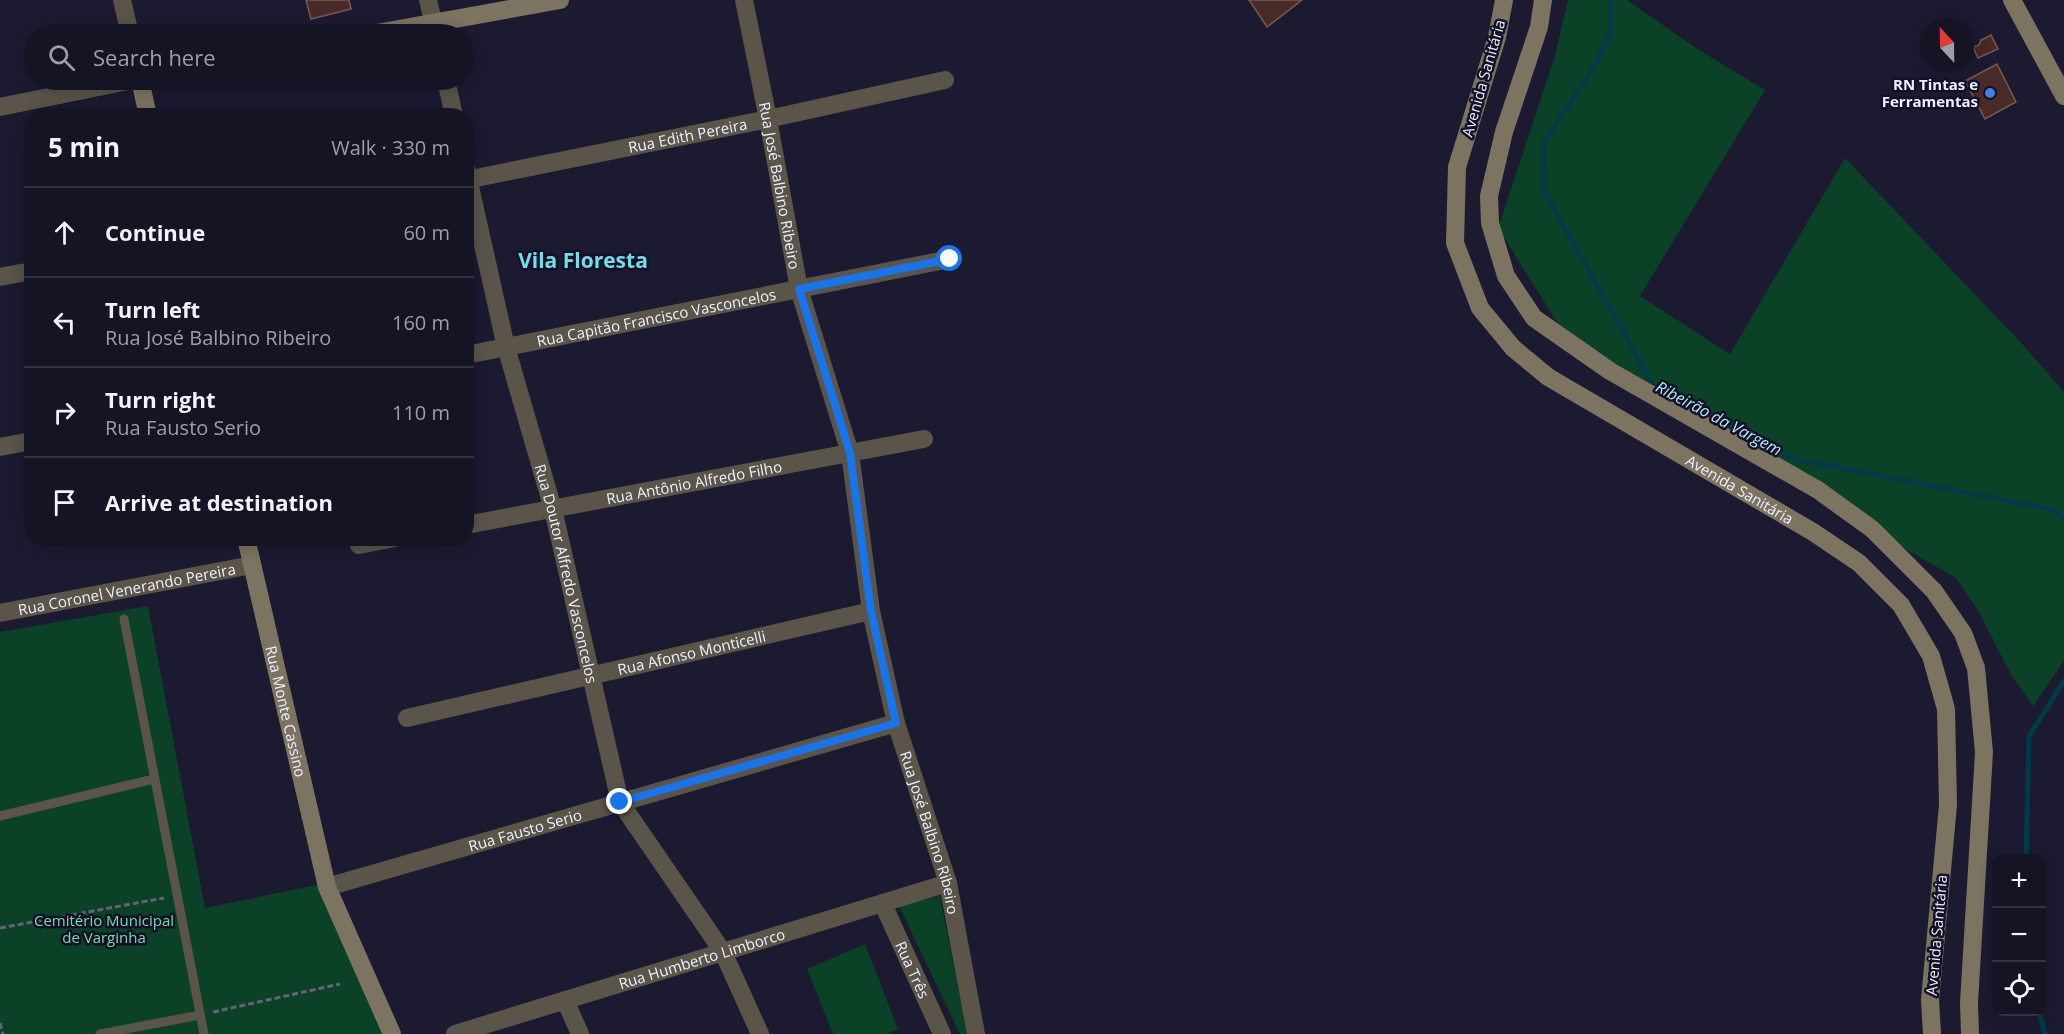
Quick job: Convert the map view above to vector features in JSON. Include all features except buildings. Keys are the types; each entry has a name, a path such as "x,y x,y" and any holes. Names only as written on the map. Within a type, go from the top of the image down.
{"street":[{"path":"122,0 128,24"},
{"path":"428,0 434,24"},
{"path":"457,24 560,0"},
{"name":"Rua José Balbino Ribeiro","path":"744,0 799,289 850,453 871,611 896,723 948,883 976,1034"},
{"name":"Avenida Sanitária","path":"1504,0 1497,36 1457,167 1455,243 1480,308 1513,348 1548,377 1813,531 1859,563 1901,605 1931,656 1946,709 1948,805 1930,1000 1932,1034"},
{"path":"1543,0 1539,27 1504,132 1489,196 1490,223 1506,276 1534,318 1610,371 1818,490 1872,528 1934,591 1963,633 1976,668 1984,752 1970,991 1970,1034"},
{"path":"2012,0 2064,96"},
{"name":"Rua Edith Pereira","path":"474,175 768,119 945,80"},
{"path":"0,106 81,90"},
{"path":"142,90 146,108"},
{"path":"448,90 452,108"},
{"name":"Rua Doutor Alfredo Vasconcelos","path":"474,207 506,347 553,509 620,802 723,952 760,1034"},
{"name":"Rua Capitão Francisco Vasconcelos","path":"474,353 950,259"},
{"path":"0,277 24,272"},
{"name":"Rua Antônio Alfredo Filho","path":"474,524 924,439"},
{"path":"0,447 24,442"},
{"name":"Rua Monte Cassino","path":"248,546 327,887 392,1034"},
{"name":"Rua Coronel Venerando Pereira","path":"0,613 252,565"},
{"name":"Rua Afonso Monticelli","path":"407,718 871,611"},
{"name":"Rua Fausto Serio","path":"327,887 896,723"},
{"name":"Rua Humberto Limborco","path":"455,1034 948,883"},
{"name":"Rua Três","path":"883,904 942,1034"},
{"path":"565,1000 580,1034"}],"lane":[{"path":"124,619 204,1034"},
{"path":"0,816 154,778"},
{"path":"100,1034 200,1015"}],"path":[{"path":"0,928 177,896"},
{"path":"200,1015 340,984"},
{"path":"0,1023 3,1034"}],"green space":[{"path":"1568,0 1627,0 1696,48 1765,90 1640,296 1730,354 1845,158 2024,346 2064,392 2064,661 2033,706 2010,673 1979,612 1956,578 1722,444 1578,356 1498,228 1554,59"},
{"name":"Cemitério Municipal de Varginha","path":"148,606 205,908 321,884 385,1034 0,1034 0,632"},
{"path":"940,896 967,1034 960,1034 899,906"},
{"path":"865,944 898,1029 887,1034 833,1034 807,969"}],"waterway":[{"name":"Ribeirão da Vargem","path":"1611,0 1611,30 1597,62 1543,143 1544,191 1653,385 1794,459 2054,510 2064,518"},
{"name":"Ribeirão da Vargem","path":"2026,854 2029,736 2064,681"},
{"name":"Ribeirão da Vargem","path":"2040,1016 2045,1034"}],"place":[{"name":"RN Tintas e Ferramentas","path":"1990,93"}],"district":[{"name":"Vila Floresta","path":"583,260"}],"route":[{"path":"620,802 896,723 871,611 850,453 799,289 950,259"}]}
